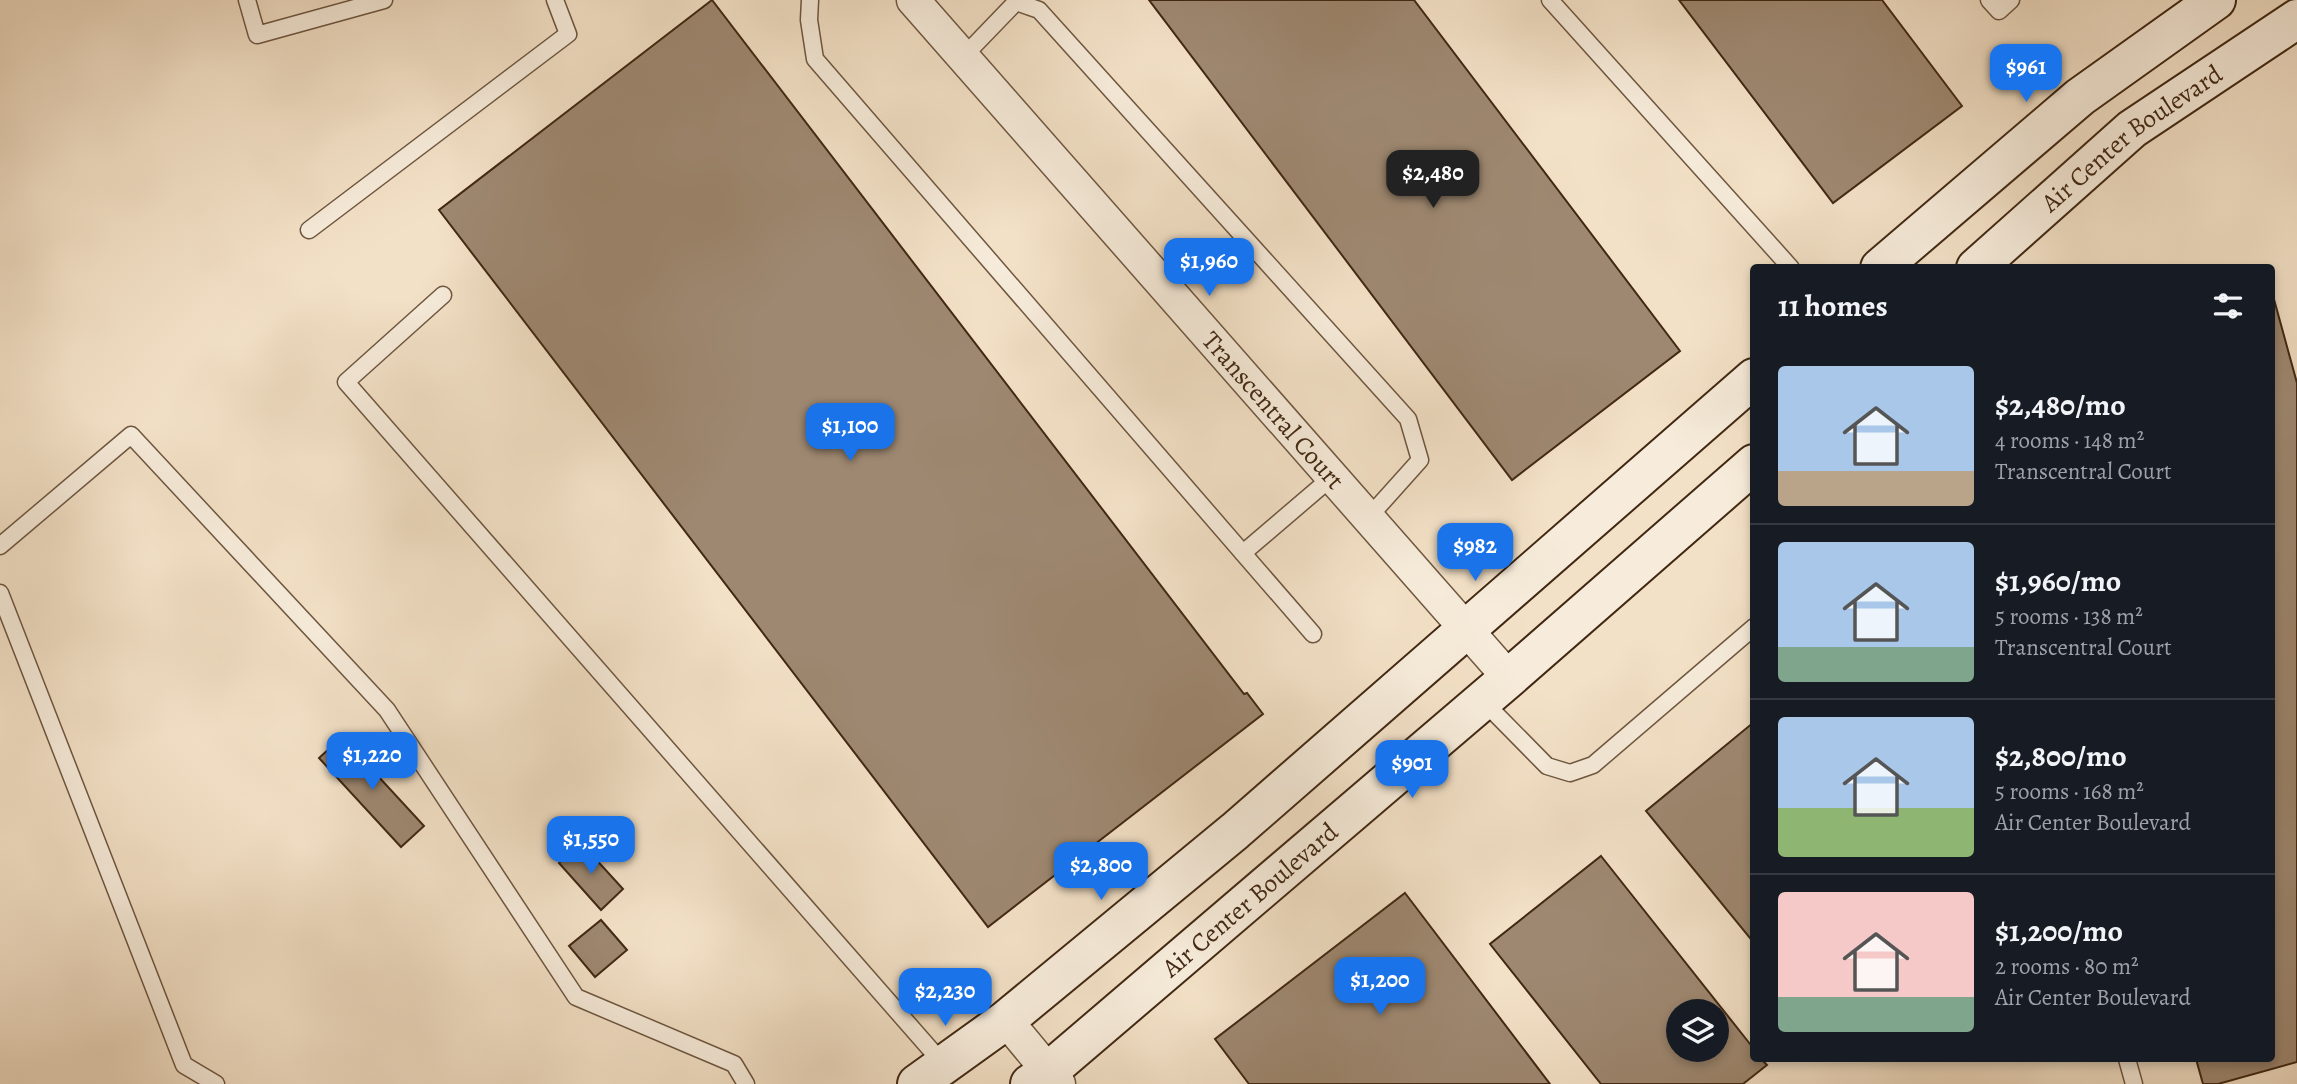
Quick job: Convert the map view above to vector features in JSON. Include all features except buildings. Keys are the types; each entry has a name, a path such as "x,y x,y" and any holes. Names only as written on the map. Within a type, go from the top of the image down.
{"street":[{"name":"Transcentral Court","path":"913,0 1467,630 1496,689"},
{"path":"1885,264 2080,97 2216,0"},
{"name":"Air Center Boulevard","path":"1980,264 2132,129 2297,19"},
{"path":"931,1075 1006,1020 1235,831 1750,381"},
{"name":"Air Center Boulevard","path":"1046,1080 1750,467"},
{"path":"1006,1020 1046,1080"}],"lane":[{"path":"247,0 257,35 384,0"},
{"path":"309,230 568,34 555,0"},
{"path":"810,0 809,20 815,60 1313,634"},
{"path":"1550,0 1787,264"},
{"path":"1989,0 1999,11 2011,0"},
{"path":"963,57 1016,2 1040,10 1408,419 1420,460 1368,518"},
{"path":"443,295 346,383 931,1075"},
{"path":"0,546 131,435 387,710 576,998 734,1064 746,1084"},
{"path":"1243,554 1332,477"},
{"path":"0,593 184,1065 216,1084"},
{"path":"1496,689 1547,766 1570,774 1593,765 1750,630"},
{"path":"2128,1062 2134,1084"}]}
